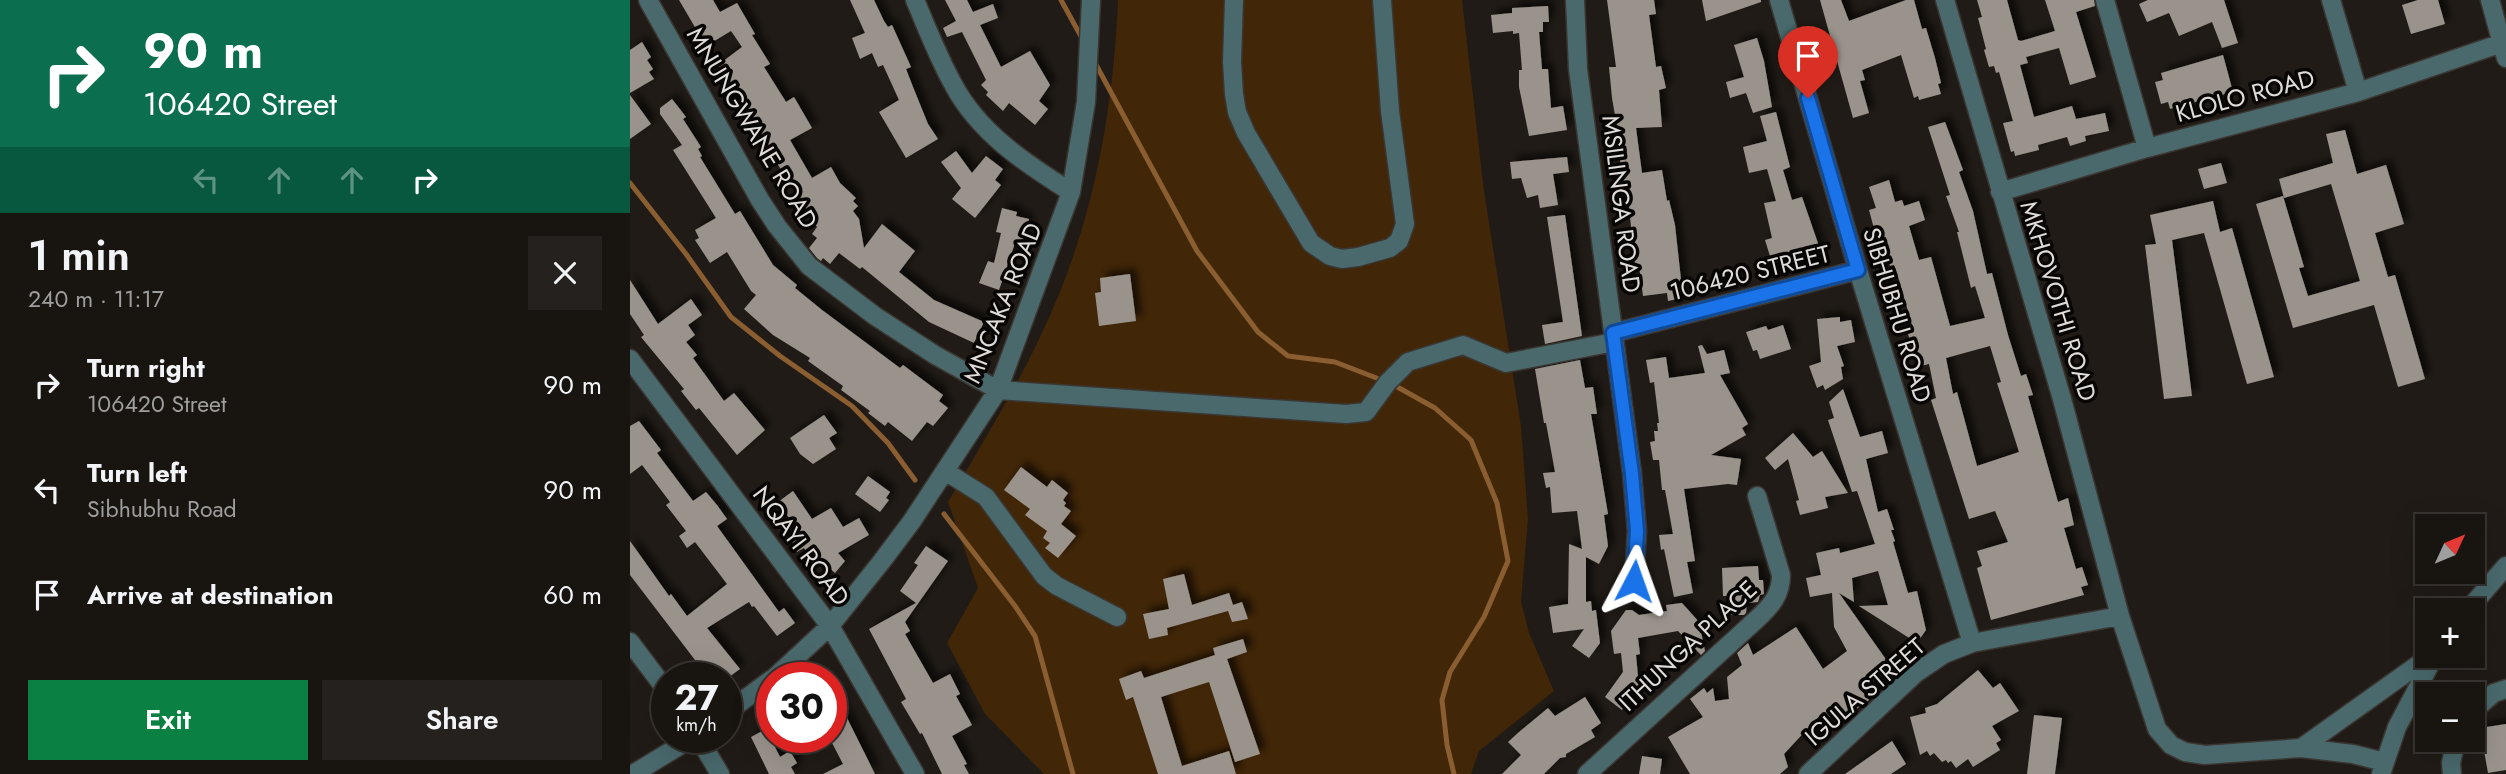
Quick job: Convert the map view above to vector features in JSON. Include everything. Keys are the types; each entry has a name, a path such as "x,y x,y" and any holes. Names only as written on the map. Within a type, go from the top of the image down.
{"street":[{"name":"MNUNGWANE ROAD","path":"648,0 758,196 777,226 809,266 875,316 935,355 998,390"},
{"path":"915,0 953,85 975,116 1034,169 1071,192"},
{"name":"MNCAKA ROAD","path":"791,662 830,626 912,522 998,390 1071,192 1086,102 1091,0"},
{"path":"1234,0 1234,94 1245,133 1311,243 1330,256 1342,259 1390,248 1399,241 1405,224 1390,111 1382,0"},
{"name":"MSILINGA ROAD","path":"1575,0 1578,68 1632,474 1637,531 1634,581"},
{"name":"SIBHUBHU ROAD","path":"1779,0 1972,643"},
{"name":"MKHOVOTHI ROAD","path":"1945,0 2062,399 2120,616 2157,729 2171,745 2185,752 2205,755 2301,748 2353,754 2382,768"},
{"path":"2105,0 2147,148"},
{"path":"2331,0 2358,92"},
{"path":"2490,0 2504,51"},
{"name":"KLOLO ROAD","path":"2000,192 2147,148 2504,51"},
{"name":"106420 STREET","path":"998,390 1346,414 1366,412 1388,382 1408,362 1462,345 1506,363 1614,337 1858,270"},
{"name":"NQAYI ROAD","path":"630,359 830,626 915,774"},
{"path":"945,471 986,497 1044,576 1057,586 1117,617"},
{"name":"ITHUNGA PLACE","path":"1587,774 1757,619 1777,596 1781,575 1757,496"},
{"path":"2478,598 2506,566"},
{"name":"IGULA STREET","path":"1808,774 1916,673 1944,654 1972,643 2120,616"},
{"path":"630,642 651,670"},
{"path":"2301,748 2415,668"},
{"path":"2382,768 2397,727 2426,668"},
{"path":"2485,701 2494,693 2506,689"},
{"path":"2452,774 2453,752"},
{"path":"632,774 668,753"},
{"path":"706,753 720,774"}],"shaded area":[{"path":"1118,0 1462,0 1484,191 1521,426 1528,519 1521,601 1529,633 1554,691 1479,751 1471,774 1044,774 985,714 947,643 978,588 948,502 1031,356 1059,295 1074,254 1097,171 1105,129"}],"building":[{"path":"679,0 713,0 720,12 737,3 770,64 764,67 786,102 794,97 812,128 790,140 812,178 831,167 840,183 856,198 853,201 858,206 853,211 859,219 864,248 882,224 915,251 899,272 934,300 984,322 974,343 929,322 862,267 860,269 839,253 830,264 823,258 821,261 817,258 809,248 817,238 812,234 817,227 733,98 736,97 718,65 742,47 731,31 706,46"},
{"path":"850,0 874,0 888,27 892,25 911,67 906,69 913,87 928,124 938,139 906,158 879,112 899,100 883,65 878,67 872,53 860,59 852,38 865,33"},
{"path":"945,0 967,0 973,12 993,4 998,18 980,25 1001,67 1030,51 1050,85 1039,101 1048,109 1035,125 1009,103 1003,111 986,95 988,92 981,85 986,80 962,32 947,37 943,28 956,21"},
{"path":"1607,0 1654,0 1656,14 1649,15 1656,67 1661,66 1666,88 1659,90 1662,127 1636,128 1642,173 1662,170 1667,201 1669,200 1675,225 1683,298 1668,301 1667,293 1643,296 1639,266 1635,266 1628,197 1623,198 1618,133 1612,98 1609,67 1616,67"},
{"path":"1702,0 1761,0 1761,2 1706,21"},
{"path":"1820,0 1841,0 1849,21 1906,0 1914,0 1922,29 1926,28 1935,58 1941,94 1919,100 1918,96 1914,98 1901,55 1862,70 1865,80 1860,81 1869,113 1853,118"},
{"path":"1977,0 2007,0 2018,40 2021,41 2055,31 2045,0 2094,0 2095,6 2076,12 2096,77 2070,85 2059,48 2026,57 2028,63 2020,65 2034,117 2072,106 2076,119 2105,113 2109,131 2085,136 2086,141 2070,146 2067,137 2038,145 2039,150 2015,156 2014,151 2011,152 2003,123 2013,121 1999,72 1996,73 1994,66 1989,67 1978,18 1982,17"},
{"path":"2148,0 2224,0 2238,43 2222,48 2212,22 2179,36 2169,13 2147,22 2139,4"},
{"path":"2418,0 2438,0 2445,24 2411,34 2402,5"},
{"path":"1548,6 1549,22 1543,22 1543,32 1539,32 1542,69 1548,69 1551,108 1563,106 1567,130 1529,136 1519,87 1519,70 1522,70 1519,33 1493,33 1491,15 1512,13 1512,8"},
{"path":"1757,38 1772,107 1753,113 1746,93 1730,98 1726,82 1744,77 1734,45"},
{"path":"642,42 651,57 647,60 653,69 649,72 654,79 630,93 630,50"},
{"path":"2223,55 2233,92 2170,109 2168,102 2161,104 2155,82 2163,80 2161,73"},
{"path":"630,95 651,124 630,139"},
{"path":"672,99 686,117 683,119 701,147 698,149 702,156 700,157 735,214 740,211 773,265 822,310 900,368 903,365 943,395 939,401 948,408 933,426 927,422 912,441 888,422 885,426 868,413 870,411 841,390 843,386 808,361 810,358 773,335 744,309 756,295 727,252 710,263 695,240 699,238 695,230 716,218 673,150 682,145 660,114 660,108"},
{"path":"1776,112 1790,167 1783,170 1792,200 1802,197 1821,252 1774,269 1765,240 1772,238 1764,203 1776,201 1767,169 1749,173 1743,147 1767,141 1760,116"},
{"path":"1945,122 1963,170 1959,172 1973,211 1987,274 1992,273 2021,376 2026,374 2033,395 2028,396 2058,502 2068,498 2074,525 2064,528 2076,569 2082,567 2088,585 2081,587 2084,595 1991,620 1977,568 1982,566 1977,551 2008,542 1995,511 1969,519 1931,400 1936,398 1929,364 1921,366 1915,347 1912,348 1908,334 1914,332 1897,273 1894,265 1890,266 1882,234 1876,236 1869,210 1876,208 1869,187 1889,180 1895,202 1902,200 1904,206 1919,201 1925,220 1909,226 1919,260 1931,257 1950,326 1985,318 1975,286 1971,288 1959,232 1946,196 1950,195 1928,127","holes":["1990,346 2001,382 1997,383 2019,452 1977,466 1957,392 1953,394 1946,358"]},
{"path":"2345,130 2357,174 2386,165 2404,224 2375,233 2388,277 2395,275 2425,379 2398,387 2374,305 2293,328 2256,204 2283,196 2304,267 2299,268 2308,296 2360,281 2331,184 2284,198 2279,179 2333,163 2326,134"},
{"path":"956,151 972,173 986,156 1003,169 995,180 1001,185 975,218 952,199 961,188 941,162"},
{"path":"1567,157 1569,172 1553,174 1558,205 1540,208 1538,195 1527,198 1521,178 1512,179 1510,162"},
{"path":"2221,163 2227,183 2204,189 2198,169"},
{"path":"2213,201 2220,232 2232,228 2274,377 2247,384 2204,233 2172,240 2192,396 2164,399 2145,245 2156,244 2150,215"},
{"path":"1002,208 1017,212 1016,216 1029,219 1022,245 1015,243 999,290 979,283 988,261 994,263 1001,233 996,232"},
{"path":"1565,215 1582,336 1545,344 1542,325 1563,322 1547,217"},
{"path":"1130,274 1136,321 1099,326 1095,293 1101,292 1100,278"},
{"path":"630,280 658,324 691,299 702,315 688,325 695,335 686,342 697,355 693,358 724,401 734,393 765,430 737,455 699,408 696,410 681,391 684,389 641,337 644,335 630,314"},
{"path":"1840,317 1840,322 1851,320 1855,342 1837,346 1844,366 1841,367 1843,379 1825,390 1823,385 1817,388 1809,366 1821,362 1817,319"},
{"path":"1783,325 1791,349 1760,359 1757,350 1753,351 1746,332 1766,326 1768,330"},
{"path":"1702,345 1707,354 1724,350 1730,373 1720,375 1748,424 1742,428 1746,435 1711,455 1741,459 1737,485 1684,489 1695,561 1687,562 1693,593 1674,597 1659,535 1673,534 1665,490 1662,490 1659,460 1653,460 1650,442 1655,441 1654,431 1658,431 1659,423 1654,382 1650,383 1646,360 1666,357 1669,378 1705,373 1698,346"},
{"path":"1580,360 1585,388 1593,387 1597,414 1591,414 1608,514 1604,515 1608,546 1599,564 1586,557 1586,602 1591,601 1592,611 1596,610 1600,643 1589,658 1572,646 1584,629 1553,633 1549,607 1568,604 1569,544 1582,549 1577,511 1552,513 1550,487 1546,488 1543,473 1555,472 1535,369"},
{"path":"1843,389 1860,437 1882,431 1888,453 1866,459 1878,512 1887,509 1894,530 1891,530 1895,541 1893,542 1908,593 1917,591 1926,630 1917,643 1859,606 1888,605 1878,571 1852,578 1854,602 1839,593 1892,668 1861,690 1869,700 1845,717 1841,710 1828,719 1823,712 1784,754 1788,767 1780,774 1690,774 1668,737 1703,717 1690,699 1704,688 1707,693 1713,688 1715,701 1729,699 1727,677 1742,665 1737,653 1748,643 1753,655 1796,627 1823,669 1847,651 1834,627 1832,593 1810,597 1806,578 1821,575 1816,553 1839,548 1840,553 1875,544 1857,491 1852,492 1828,420 1834,418 1829,402"},
{"path":"824,415 837,433 829,438 836,449 813,464 800,454 790,438"},
{"path":"639,421 661,450 657,453 693,501 706,492 717,505 727,519 717,526 779,612 784,608 795,623 777,636 749,602 707,628 734,662 697,662 630,575 630,541 669,596 671,594 687,616 727,584 695,542 687,548 679,536 686,531 666,505 670,502 642,465 630,474 630,426"},
{"path":"1793,433 1813,457 1822,451 1848,493 1825,497 1828,508 1800,515 1796,501 1799,500 1788,459 1775,470 1765,458"},
{"path":"1021,467 1047,487 1052,480 1068,493 1063,500 1066,503 1064,506 1071,511 1061,524 1076,536 1058,558 1045,548 1050,543 1043,538 1047,531 1025,515 1030,509 1004,490"},
{"path":"868,476 890,492 886,498 889,500 880,512 855,494"},
{"path":"793,491 812,519 831,508 843,527 859,518 869,535 838,553 845,561 835,573 821,561 814,565 804,548 797,552 788,533 796,528 778,502"},
{"path":"926,546 948,561 905,622 910,631 905,634 933,683 950,674 960,694 956,696 972,725 952,736 967,764 964,765 969,774 942,774 922,733 920,734 901,702 906,699 869,629 916,603 900,591 918,565 914,563"},
{"path":"1758,566 1764,594 1760,595 1758,602 1747,603 1744,615 1727,615 1728,596 1723,596 1722,568"},
{"path":"1184,574 1192,605 1229,593 1233,605 1242,602 1248,619 1232,622 1228,611 1167,628 1168,635 1149,639 1143,614 1169,609 1163,579"},
{"path":"1682,603 1699,622 1705,651 1701,655 1678,631 1638,638 1640,654 1636,655 1639,687 1622,710 1605,697 1623,672 1621,653 1614,654 1611,631 1626,610 1632,610 1639,615 1667,611 1666,605"},
{"path":"1243,639 1247,652 1227,659 1260,754 1235,762 1209,682 1161,697 1182,766 1229,751 1236,774 1158,774 1133,697 1126,700 1119,679 1141,671 1144,678 1215,655 1213,648"},
{"path":"1978,670 1993,688 2000,683 2019,711 1992,726 2001,740 1996,743 2000,750 1973,767 1968,759 1956,768 1951,761 1942,762 1934,753 1930,756 1927,751 1920,755 1910,717 1926,713 1925,708 1937,704"},
{"path":"1585,697 1601,723 1591,730 1595,737 1566,754 1566,757 1560,758 1544,774 1502,774 1521,755 1508,742 1548,708 1555,716"},
{"path":"2034,715 2062,718 2055,774 2027,774"},
{"path":"847,718 875,774 823,774 843,764 837,753 847,753"},
{"path":"2506,724 2506,770 2488,773 2484,752 2485,727"},
{"path":"756,734 756,747 751,737"},
{"path":"1892,741 1906,764 1891,774 1845,774"},
{"path":"759,753 778,753 780,757 791,753 797,763 791,767 795,774 769,774"},
{"path":"1642,756 1662,759 1660,774 1639,774"}],"waterway":[{"path":"1061,0 1083,40"},
{"path":"1094,61 1197,251 1258,332 1288,356 1335,362 1392,384 1435,408 1471,440 1497,503 1508,561 1484,617 1450,672 1442,700 1447,745 1454,774"},
{"path":"630,183 731,317 780,356 852,406 888,443 915,480"},
{"path":"944,514 1035,636 1073,774"}],"route":[{"path":"1634,581 1637,531 1613,333 1858,270 1808,98"}]}
